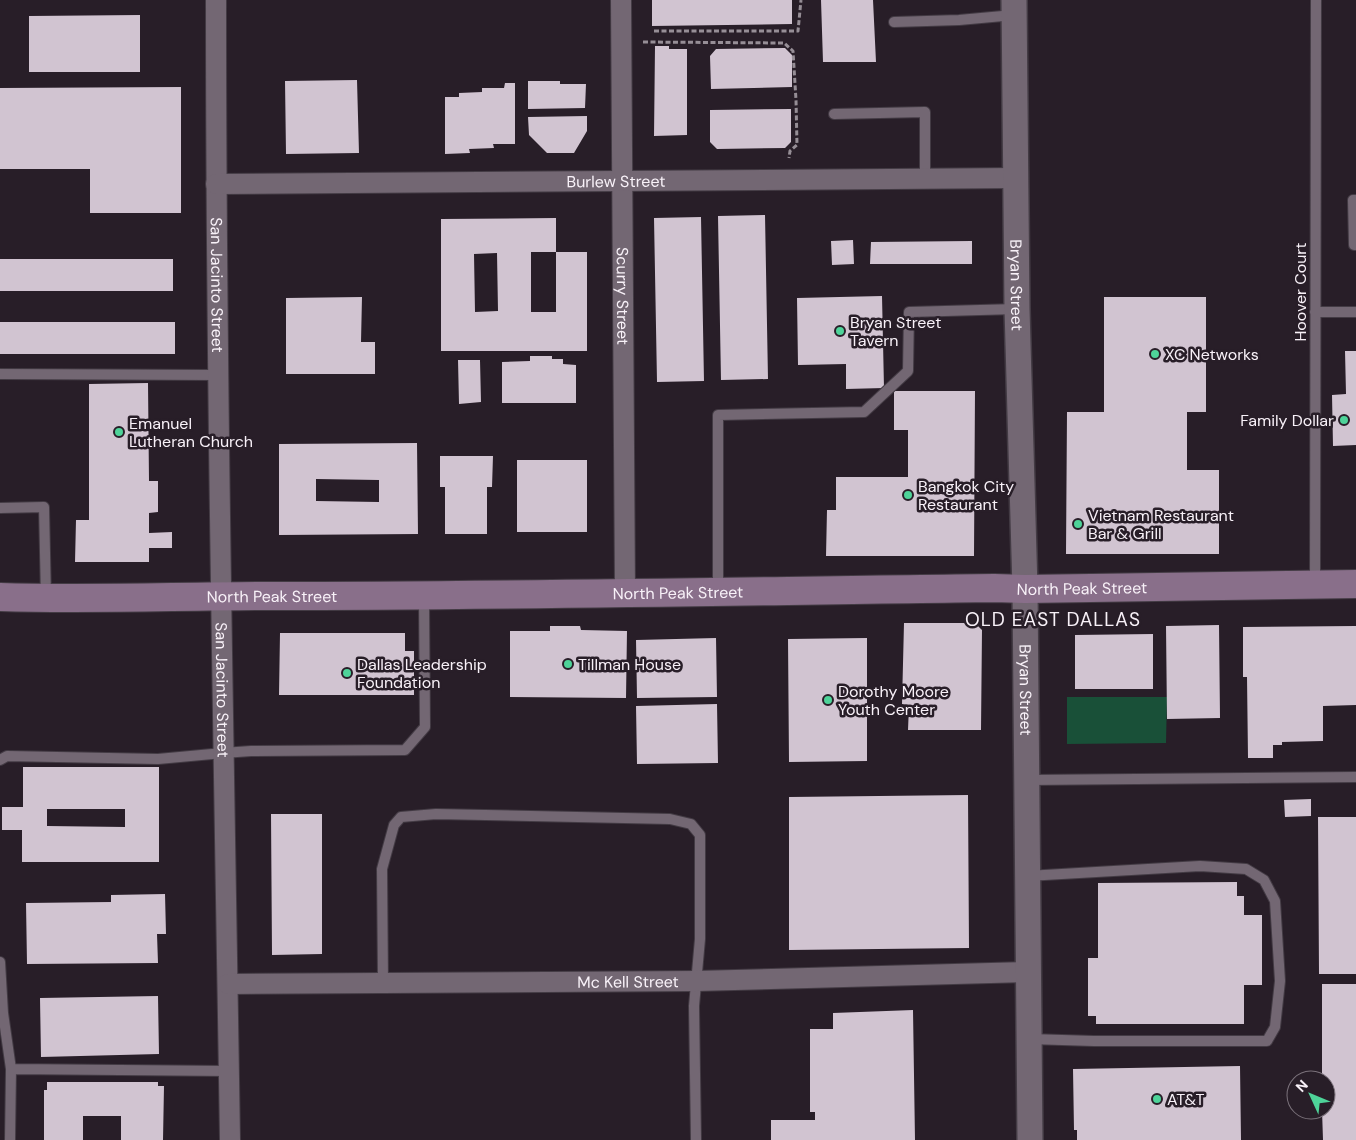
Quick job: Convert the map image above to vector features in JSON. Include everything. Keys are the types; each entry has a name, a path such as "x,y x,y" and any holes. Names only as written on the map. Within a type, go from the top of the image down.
{"main road":[{"name":"North Peak Street","path":"0,597 424,596 1356,584"}],"street":[{"name":"San Jacinto Street","path":"216,0 216,184 230,1140"},
{"name":"Scurry Street","path":"622,0 626,594"},
{"name":"Bryan Street","path":"1014,8 1017,309 1025,589 1030,1140"},
{"name":"Burlew Street","path":"216,184 1016,178"},
{"name":"Mc Kell Street","path":"228,984 696,981 1028,972"}],"lane":[{"name":"Hoover Court","path":"1315,584 1316,0"},
{"path":"894,22 959,20 1014,8"},
{"path":"834,114 925,112 925,179"},
{"path":"1356,200 1353,200 1354,245 1356,245"},
{"path":"718,592 718,415 864,412 908,371 909,312 1017,309"},
{"path":"1315,312 1356,312"},
{"path":"0,374 219,376"},
{"path":"0,508 44,507 46,598"},
{"path":"0,760 7,756 158,759 223,753 405,750 425,727 424,596"},
{"path":"1027,780 1356,777"},
{"path":"383,984 382,869 394,825 401,817 436,814 670,819 690,824 700,835 700,939 694,1037 696,1140"},
{"path":"1028,876 1200,866 1246,870 1264,880 1275,902 1280,981 1274,1028 1267,1041 1029,1039"},
{"path":"0,962 10,1069 10,1140"},
{"path":"10,1069 229,1071"}],"path":[{"path":"654,31 798,31 801,0"},
{"path":"640,42 784,43 793,51 796,100 797,145 790,151 789,161"}],"green space":[{"path":"1067,697 1167,697 1166,743 1067,744"}],"building":[{"path":"652,0 792,0 792,24 652,26"},
{"path":"821,0 873,0 876,62 823,62"},
{"path":"140,15 140,72 29,72 29,16"},
{"path":"655,46 669,46 669,49 687,49 687,135 654,136"},
{"path":"785,48 792,55 792,87 711,89 710,56 716,49"},
{"path":"357,80 359,153 286,154 285,81"},
{"path":"528,81 560,81 560,84 586,84 585,108 528,109"},
{"path":"505,83 515,83 515,144 493,144 494,148 469,149 470,153 445,154 445,97 459,97 459,93 482,92 482,88 504,88"},
{"path":"181,87 181,213 90,213 90,169 0,169 0,88"},
{"path":"791,109 791,142 785,148 717,149 710,142 710,110"},
{"path":"587,116 587,131 574,153 547,153 529,135 528,117"},
{"path":"765,215 768,379 721,380 718,216"},
{"path":"701,217 704,381 657,382 654,218"},
{"path":"556,218 556,252 587,252 587,351 441,351 441,219","holes":["531,252 556,252 556,312 531,312","497,253 498,311 475,312 474,254"]},
{"path":"853,240 854,264 832,265 831,241"},
{"path":"972,241 972,264 870,264 871,242"},
{"path":"0,259 173,259 173,291 0,291"},
{"name":"Bryan Street Tavern","path":"882,296 884,388 846,389 846,364 798,365 797,298"},
{"path":"362,297 361,342 375,342 375,374 286,374 286,298"},
{"path":"1104,297 1206,297 1206,412 1187,412 1187,470 1219,470 1219,554 1066,554 1067,412 1104,412"},
{"path":"0,322 175,322 175,354 0,354"},
{"name":"Family Dollar","path":"1345,351 1356,351 1356,445 1333,446 1332,395 1346,394"},
{"path":"530,356 552,356 552,359 563,359 563,364 576,365 576,403 502,403 502,362 530,361"},
{"path":"458,360 480,360 481,402 459,404"},
{"name":"Emanuel Lutheran Church","path":"148,383 149,481 158,481 158,512 149,513 149,533 172,532 172,548 149,548 149,562 75,562 76,520 89,520 89,384"},
{"path":"894,391 975,391 974,556 826,556 827,510 836,510 836,477 908,477 908,430 894,430"},
{"path":"417,443 418,534 279,535 279,444","holes":["316,479 379,480 379,502 316,501"]},
{"path":"440,456 493,456 492,487 487,487 487,534 445,534 445,487 440,487"},
{"path":"517,460 587,460 587,532 517,532"},
{"path":"904,623 975,623 982,630 981,730 908,730 909,705 902,704"},
{"path":"1219,625 1220,718 1167,719 1166,626"},
{"name":"Tillman House","path":"550,626 580,626 581,630 627,631 626,698 510,697 510,631 550,631"},
{"path":"1356,626 1356,705 1323,706 1323,741 1282,742 1282,745 1273,745 1273,758 1248,758 1247,677 1243,677 1243,627"},
{"name":"Dallas Leadership Foundation","path":"280,633 405,633 405,651 414,651 414,695 279,695"},
{"path":"1153,634 1153,689 1075,689 1075,635"},
{"path":"716,638 717,697 637,698 636,640"},
{"name":"Dorothy Moore Youth Center","path":"867,638 867,761 789,762 788,639"},
{"path":"717,704 718,763 637,764 636,706"},
{"path":"23,767 159,767 159,862 22,862 22,830 2,830 2,807 23,807","holes":["47,809 125,809 125,827 47,826"]},
{"path":"968,795 969,948 789,950 789,797"},
{"path":"1311,799 1311,816 1285,817 1284,800"},
{"path":"271,814 322,814 322,954 272,955"},
{"path":"1318,817 1356,817 1356,974 1319,974"},
{"path":"1237,882 1237,896 1244,896 1244,915 1262,915 1262,985 1244,985 1244,1024 1096,1024 1096,1016 1088,1016 1088,958 1098,958 1098,883"},
{"path":"165,894 166,934 157,934 158,963 27,964 26,903 111,902 111,895"},
{"path":"1322,984 1356,984 1356,1140 1323,1140 1322,1120 1336,1120 1336,1070 1322,1070"},
{"path":"158,996 159,1054 41,1057 40,998"},
{"path":"913,1010 915,1140 771,1140 771,1120 815,1120 815,1112 810,1112 810,1029 833,1029 833,1013"},
{"name":"AT&T","path":"1240,1066 1241,1140 1077,1140 1077,1130 1074,1130 1073,1069"},
{"path":"47,1082 158,1082 158,1086 164,1086 163,1140 121,1140 121,1116 83,1116 83,1140 44,1140 44,1090 47,1090"}],"place":[{"name":"Bryan Street Tavern","path":"840,331"},
{"name":"XC Networks","path":"1155,354"},
{"name":"Family Dollar","path":"1344,420"},
{"name":"Emanuel Lutheran Church","path":"119,432"},
{"name":"Bangkok City Restaurant","path":"908,495"},
{"name":"Vietnam Restaurant Bar & Grill","path":"1078,524"},
{"name":"Tillman House","path":"568,664"},
{"name":"Dallas Leadership Foundation","path":"347,673"},
{"name":"Dorothy Moore Youth Center","path":"828,700"},
{"name":"AT&T","path":"1157,1099"}],"district":[{"name":"OLD EAST DALLAS","path":"1053,619"}]}
